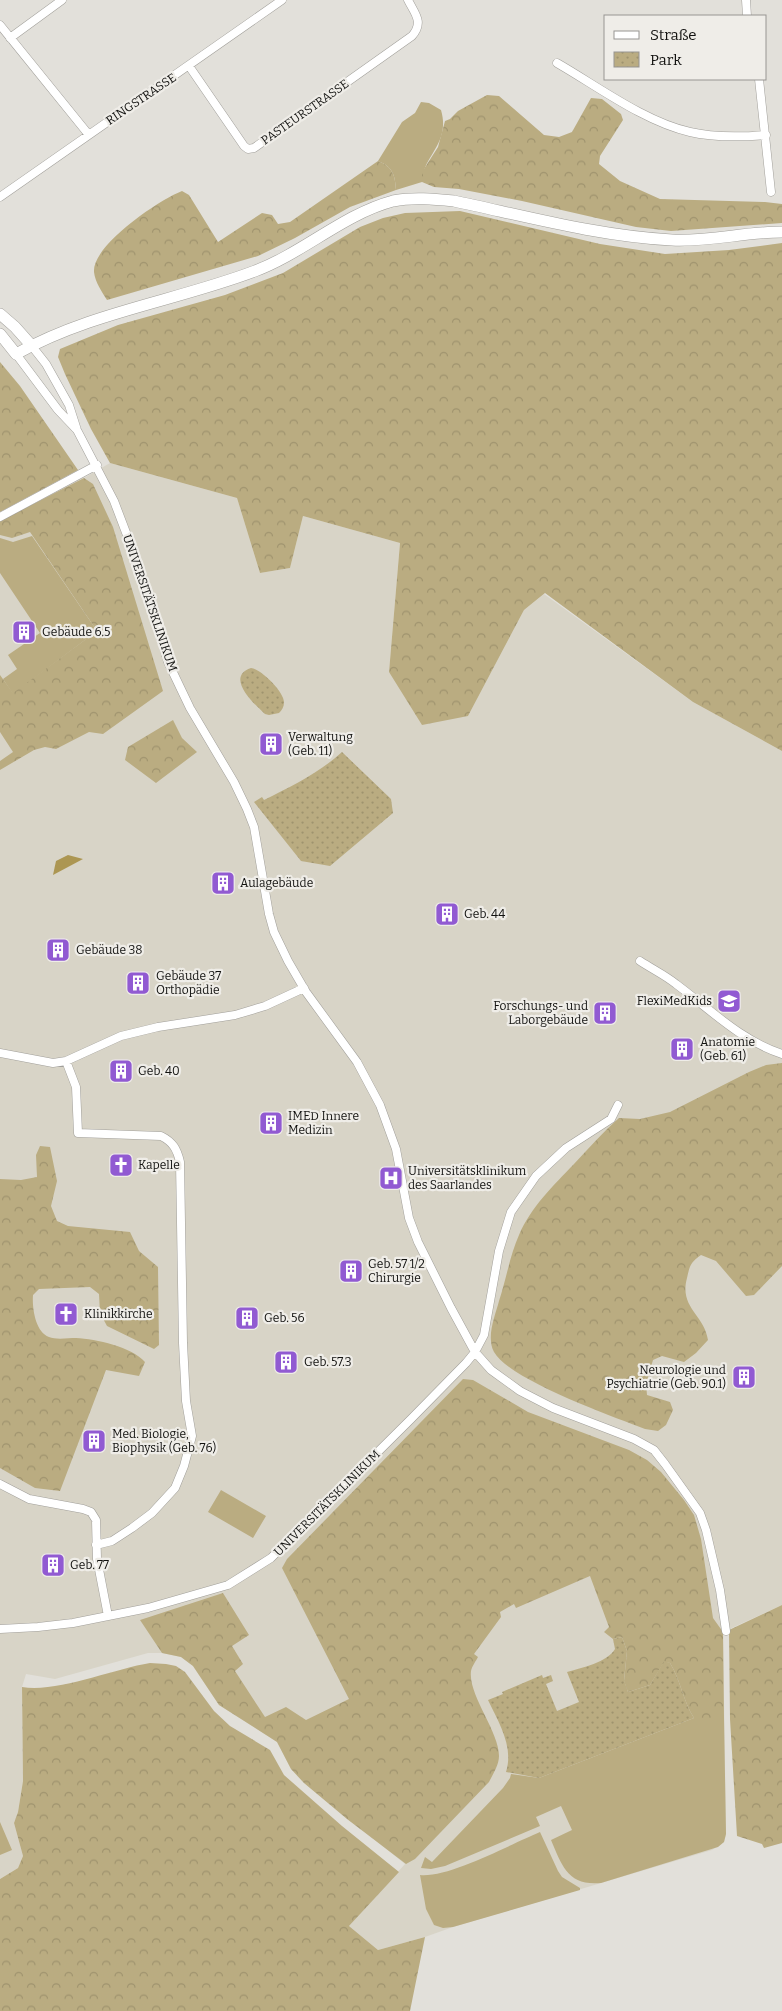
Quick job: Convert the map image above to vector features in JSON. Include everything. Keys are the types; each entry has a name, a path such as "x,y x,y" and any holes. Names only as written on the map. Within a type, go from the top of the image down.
{"street":[{"path":"47,0 53,7"},
{"path":"10,38 62,0"},
{"name":"RINGSTRASSE","path":"0,198 282,0"},
{"name":"PASTEURSTRASSE","path":"189,66 248,150 254,148 412,36 418,29 417,18 408,0"},
{"path":"746,0 747,15"},
{"path":"0,25 89,135"},
{"path":"557,62 646,115 667,125 690,132 716,136 766,135"},
{"path":"759,80 771,192"},
{"path":"16,354 31,346 108,315 254,272 308,245 358,215 377,206 406,199 454,201 582,228 640,238 674,240 782,232"},
{"path":"0,314 15,327 46,364 69,405 77,430"},
{"path":"0,334 58,410 77,430"},
{"name":"UNIVERSITÄTSKLINIKUM","path":"77,430 97,465 127,533 168,662 196,721 234,782 247,809 254,827 271,924 288,961 304,988 357,1062 380,1105 394,1142 409,1218 418,1242 475,1352 491,1370 520,1391 553,1408 634,1439 654,1450 691,1498 700,1513 714,1564 726,1631"},
{"path":"0,518 97,465"},
{"path":"640,961 674,982 750,1041 782,1054"},
{"path":"0,1053 52,1062 66,1061 121,1036 158,1026 234,1015 265,1006 304,988"},
{"path":"66,1061 76,1087 78,1132 161,1136 169,1140 177,1150 180,1162 182,1343 186,1401 192,1436 184,1466 175,1488 152,1513 132,1528 112,1541 96,1545"},
{"name":"UNIVERSITÄTSKLINIKUM","path":"0,1629 56,1625 148,1608 228,1585 271,1558 411,1419 475,1352 484,1335 498,1251 511,1212 536,1176 566,1148 611,1119 618,1105"},
{"path":"0,1484 29,1500 91,1512 96,1520 97,1559 108,1616"}],"shaded area":[{"name":"Universitätsklinikum des Saarlandes","path":"110,463 237,498 260,573 290,568 303,516 400,543 389,672 468,716 524,610 544,594 693,702 782,751 782,1605 723,1632 726,1834 724,1842 712,1850 378,1950 349,1926 405,1864 304,1783 291,1769 277,1742 219,1705 193,1666 181,1657 162,1653 148,1653 55,1679 26,1674 22,1687 23,1781 18,1812 14,1823 23,1856 18,1868 0,1879 0,512 78,470 84,478"},
{"path":"68,855 83,859 53,875 56,861"}],"green space":[{"path":"487,95 499,96 544,135 559,137 572,132 591,98 602,99 621,114 623,120 600,156 599,164 620,181 660,199 782,204 782,223 671,231 636,227 522,201 459,189 434,187 422,182 422,172 438,147 445,121 458,111"},
{"path":"421,102 429,103 441,110 442,132 426,165 422,182 396,190 392,172 387,166 378,161 402,122 415,113"},
{"path":"378,161 387,166 392,172 396,190 350,207 295,238 258,256 107,300 97,283 94,272 96,261 115,237 144,213 182,191 189,195 218,242 262,213 272,215 278,224 290,222"},
{"path":"460,211 600,244 665,254 729,250 782,243 782,751 693,702 545,593 524,610 468,716 422,725 389,672 400,543 303,516 290,568 260,573 237,498 110,463 91,429 65,374 58,357 60,349 118,325 225,295 283,273 360,227 383,218 405,213"},
{"path":"0,362 20,386 78,470 0,512"},
{"path":"84,478 93,484 113,527 163,691 103,734 89,732 56,749 45,747 34,750 0,770 0,761 13,752 0,732 0,675 13,693 97,631 30,532 12,538 0,535 0,521"},
{"path":"32,536 97,631 13,694 3,679 17,669 8,655 40,633 0,573 0,538 13,542"},
{"path":"251,668 266,677 280,693 284,704 279,713 265,714 248,697 241,684 241,677 244,672"},
{"path":"173,720 182,738 197,752 156,783 125,760 128,747"},
{"path":"342,752 391,799 393,813 330,866 301,861 254,802 262,797 264,800 305,779"},
{"path":"782,1063 782,1266 754,1295 746,1296 716,1261 701,1255 693,1262 685,1288 686,1297 706,1331 708,1340 684,1362 662,1356 653,1360 646,1384 647,1395 670,1402 673,1410 666,1425 658,1431 645,1429 563,1396 520,1374 504,1363 494,1352 491,1333 511,1259 524,1225 543,1197 558,1180 619,1118 640,1119 670,1112 749,1072 766,1065"},
{"path":"40,1146 50,1147 57,1181 51,1206 57,1221 68,1226 130,1232 139,1251 158,1267 159,1345 154,1349 107,1326 100,1313 99,1294 90,1287 39,1289 33,1295 35,1319 40,1330 49,1337 103,1342 132,1352 145,1362 139,1376 106,1370 60,1491 35,1488 0,1468 0,1179 21,1180 37,1177 36,1155"},
{"path":"463,1379 473,1380 528,1412 629,1450 647,1460 661,1472 684,1500 694,1515 701,1539 713,1618 723,1632 724,1718 694,1718 670,1663 664,1662 650,1685 628,1692 624,1681 627,1651 622,1637 613,1639 604,1632 609,1627 590,1576 516,1608 514,1604 500,1612 501,1617 474,1654 478,1657 471,1671 474,1691 498,1746 499,1759 497,1766 489,1782 415,1859 406,1864 304,1783 291,1769 277,1742 219,1705 193,1666 181,1657 162,1653 140,1620 223,1593 249,1635 232,1646 243,1664 235,1671 265,1717 286,1707 306,1720 349,1699 282,1568 287,1559"},
{"path":"221,1490 266,1516 253,1538 208,1512"},
{"path":"782,1605 782,1843 764,1848 762,1844 737,1836 730,1719 729,1630"},
{"path":"622,1637 627,1651 624,1680 628,1692 650,1685 664,1661 670,1663 694,1718 539,1778 506,1772 508,1763 507,1744 501,1726 488,1700 542,1675 543,1678 551,1675 553,1681 546,1684 557,1711 579,1702 567,1672 607,1658 615,1649 613,1639"},
{"path":"150,1663 176,1666 185,1672 214,1711 230,1726 270,1750 284,1775 342,1826 399,1872 349,1926 378,1950 425,1937 410,2011 0,2011 0,1879 18,1868 23,1856 14,1823 18,1812 23,1781 22,1687 52,1687 68,1684"},
{"path":"694,1718 724,1718 726,1834 724,1842 718,1847 601,1883 581,1881 574,1878 563,1866 551,1840 572,1830 561,1806 536,1817 540,1826 445,1866 431,1869 421,1868 425,1857 432,1862 503,1788 511,1774 539,1778"},
{"path":"0,1822 12,1850 0,1855"},
{"path":"540,1832 562,1877 580,1888 580,1890 453,1927 443,1928 434,1925 426,1909 420,1875 432,1875 463,1866"}],"place":[{"name":"Gebäude 6.5","path":"24,632"},
{"name":"Verwaltung (Geb. 11)","path":"271,744"},
{"name":"Aulagebäude","path":"223,883"},
{"name":"Geb. 44","path":"447,914"},
{"name":"Gebäude 38","path":"58,950"},
{"name":"Gebäude 37 Orthopädie","path":"138,983"},
{"name":"FlexiMedKids","path":"729,1001"},
{"name":"Forschungs- und Laborgebäude","path":"605,1013"},
{"name":"Anatomie (Geb. 61)","path":"682,1049"},
{"name":"Geb. 40","path":"121,1071"},
{"name":"IMED Innere Medizin","path":"271,1123"},
{"name":"Kapelle","path":"121,1165"},
{"name":"Universitätsklinikum des Saarlandes","path":"391,1178"},
{"name":"Geb. 57 1/2 Chirurgie","path":"351,1271"},
{"name":"Klinikkirche","path":"66,1314"},
{"name":"Geb. 56","path":"247,1318"},
{"name":"Geb. 57.3","path":"286,1362"},
{"name":"Neurologie und Psychiatrie (Geb. 90.1)","path":"744,1377"},
{"name":"Med. Biologie, Biophysik (Geb. 76)","path":"94,1441"},
{"name":"Geb. 77","path":"53,1565"}]}
